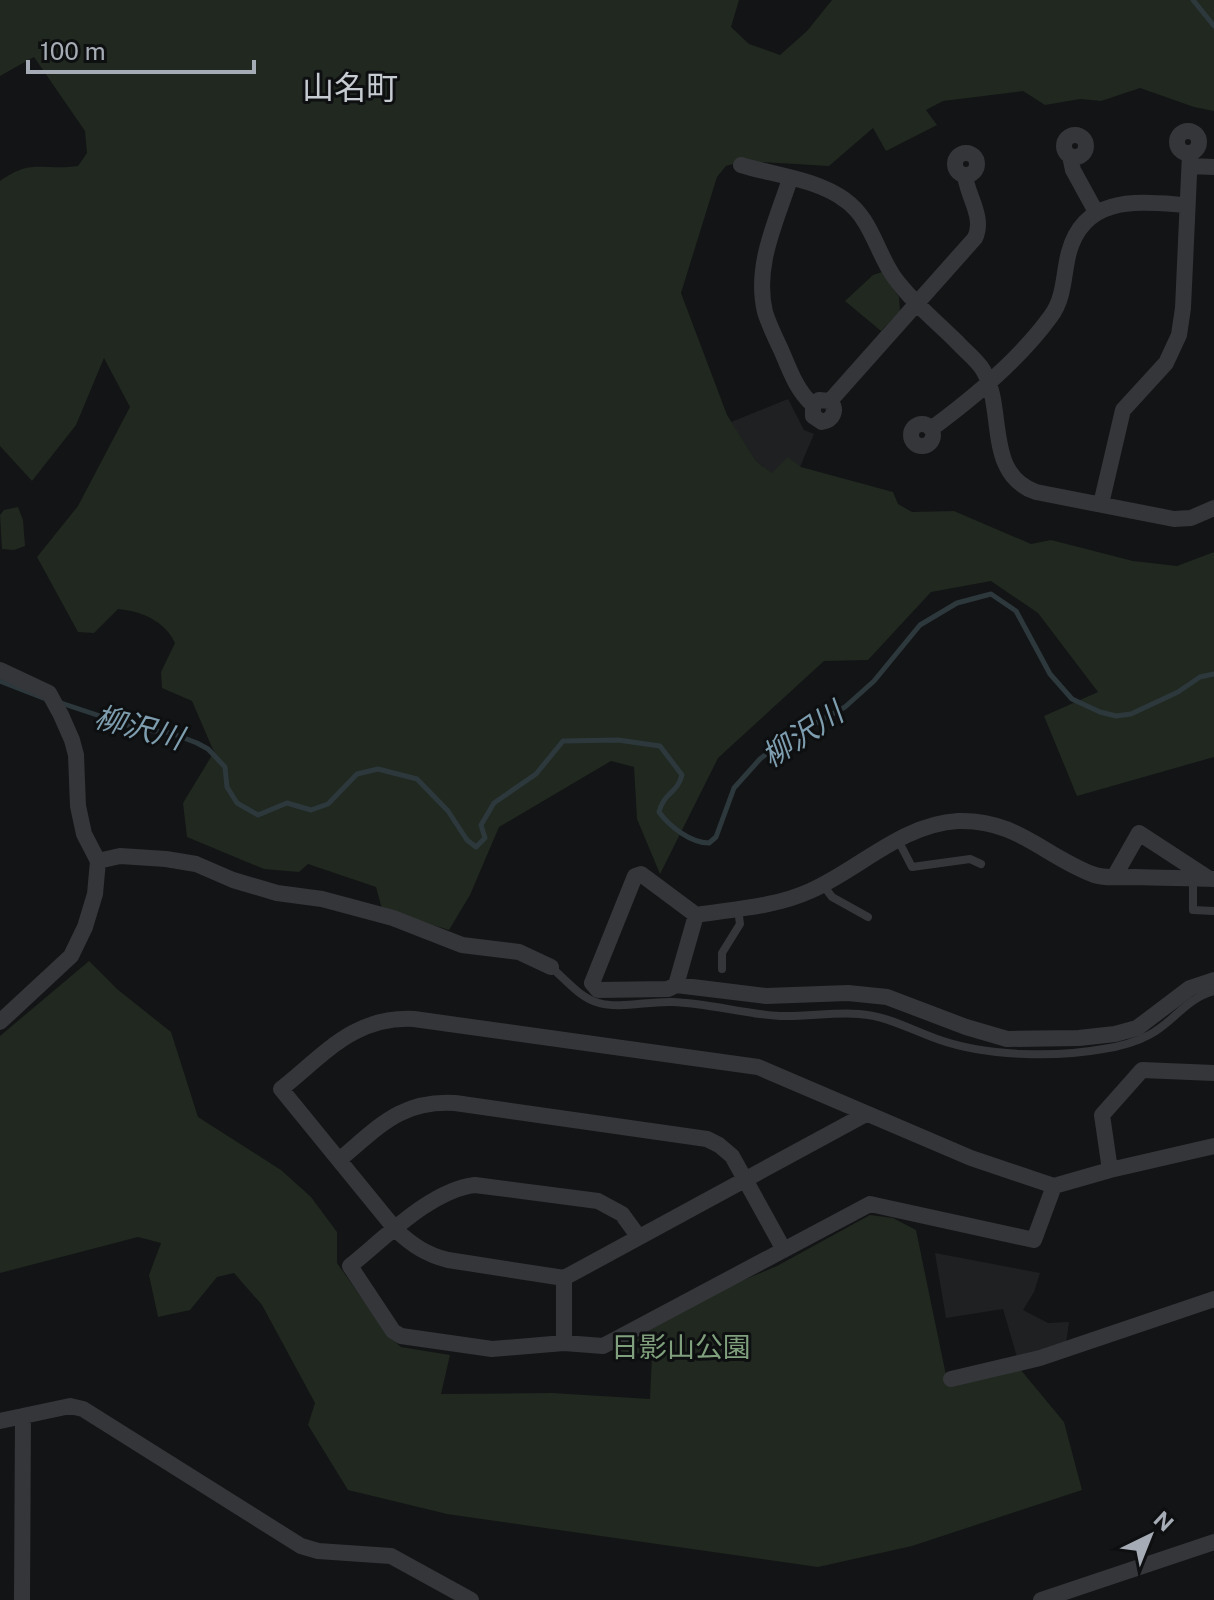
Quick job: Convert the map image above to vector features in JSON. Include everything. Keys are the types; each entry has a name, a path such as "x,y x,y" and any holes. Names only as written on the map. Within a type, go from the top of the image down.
{"street":[{"path":"1070,156 1073,170 1096,212"},
{"path":"1101,504 1123,410 1166,363 1179,335 1190,160 1214,167"},
{"path":"741,165 830,191 854,207 863,218 893,276 981,366 990,384 1002,460 1016,482 1036,492 1174,519 1191,518 1214,508"},
{"path":"790,179 763,266 761,288 766,315 803,397 821,403 975,238 979,230 976,211 965,175"},
{"path":"931,429 990,384 1053,315 1061,299 1075,237 1096,212 1130,202 1186,205"},
{"path":"0,670 54,702 72,740 76,755 78,806 84,834 98,861 95,894 85,927 71,956 0,1022"},
{"path":"1205,879 1094,875 1011,829 980,822 956,821 933,826 898,840 823,885 784,900 738,908 696,915 641,874 635,876 592,983 598,990 617,992 668,989 676,985 766,996 848,993 887,997 1007,1039 1079,1038 1137,1028 1190,988 1214,980"},
{"path":"1114,877 1139,833 1205,879"},
{"path":"98,861 120,856 196,864 233,880 277,893 322,899 393,918 462,945 519,952 551,967"},
{"path":"676,985 696,915"},
{"path":"866,1114 564,1278 430,1256 396,1230 281,1089 350,1033 372,1022 392,1018 500,1030 758,1067 971,1158 1054,1186 1214,1146"},
{"path":"1110,1170 1102,1115 1142,1070 1214,1073"},
{"path":"339,1160 396,1114 427,1103 447,1103 707,1139 732,1156 784,1250"},
{"path":"638,1236 622,1214 598,1201 475,1185 458,1187 434,1199 350,1266 393,1331 401,1336 492,1349 564,1343 603,1346 870,1204 1034,1240 1054,1186"},
{"path":"564,1278 564,1343"},
{"path":"951,1379 1040,1358 1214,1299"},
{"path":"0,1421 70,1406 83,1409 301,1546 318,1551 391,1556 443,1592 471,1600"},
{"path":"22,1600 23,1416"},
{"path":"1041,1600 1214,1542"}],"lane":[{"path":"898,840 912,867 970,859 981,864"},
{"path":"1205,879 1193,910 1214,911"},
{"path":"823,885 832,897 868,917"},
{"path":"722,969 722,953 740,924 738,908"},
{"path":"551,967 583,996 606,1005 648,1001 690,1002 782,1016 861,1014 899,1022 940,1040 982,1051 1030,1053 1104,1049 1151,1035 1186,1004 1214,991"}],"shaded area":[{"path":"788,399 804,430 814,434 800,467 773,474 756,461 731,422"},
{"path":"935,1253 1040,1273 1034,1292 1023,1310 1048,1323 1069,1322 1066,1343 1017,1357 1003,1309 946,1318"}],"green space":[{"path":"0,0 739,0 731,27 749,44 780,55 807,31 832,0 1214,0 1214,111 1140,88 1101,101 1080,99 1045,105 1023,91 943,101 926,110 937,125 886,151 873,128 829,166 744,161 726,166 717,177 681,293 727,415 756,461 772,473 788,457 801,467 893,492 898,504 912,512 954,511 1031,544 1051,540 1133,561 1177,566 1214,552 1214,757 1077,796 1044,716 1098,692 1038,613 991,581 931,592 868,660 824,661 718,758 660,874 637,819 634,767 611,761 499,827 470,895 449,930 382,909 376,887 308,864 299,872 264,869 187,837 183,803 214,752 192,701 162,688 161,672 175,643 171,635 151,618 118,609 94,633 78,632 37,557 78,506 130,407 104,358 76,425 32,481 0,446 0,181 29,167 78,166 87,153 85,131 34,57 0,76"},
{"path":"882,272 899,297 900,311 881,331 845,301 873,275"},
{"path":"18,507 23,520 25,546 14,550 2,549 0,515 4,510"},
{"name":"日影山公園","path":"89,961 117,989 171,1032 198,1117 281,1170 311,1197 337,1232 337,1263 388,1335 401,1347 450,1355 441,1394 552,1393 650,1399 652,1355 608,1350 622,1343 625,1346 639,1338 638,1335 732,1285 777,1266 870,1215 893,1218 916,1230 948,1385 1020,1369 1064,1422 1082,1490 912,1546 818,1567 447,1514 348,1490 308,1425 315,1403 262,1305 234,1273 217,1277 190,1310 158,1317 149,1275 161,1243 138,1237 0,1273 0,1036"}],"waterway":[{"path":"1193,0 1214,26"},
{"name":"柳沢川","path":"61,703 139,729 171,733 208,749 225,767 227,787 237,803 258,815 287,803 311,810 328,804 357,774 378,769 417,779 448,811 467,840 476,847 485,838 481,825 494,803 536,774 563,741 618,740 660,746 682,775 659,812 681,833 709,843 716,837 734,788 760,759 782,742 845,707 874,681 920,625 957,603 991,594 1016,611 1050,674 1072,699 1100,712 1116,716 1131,714 1178,692 1200,677 1214,674"},
{"name":"柳沢川","path":"0,681 51,701"}],"district":[{"name":"山名町","path":"350,87"}]}
